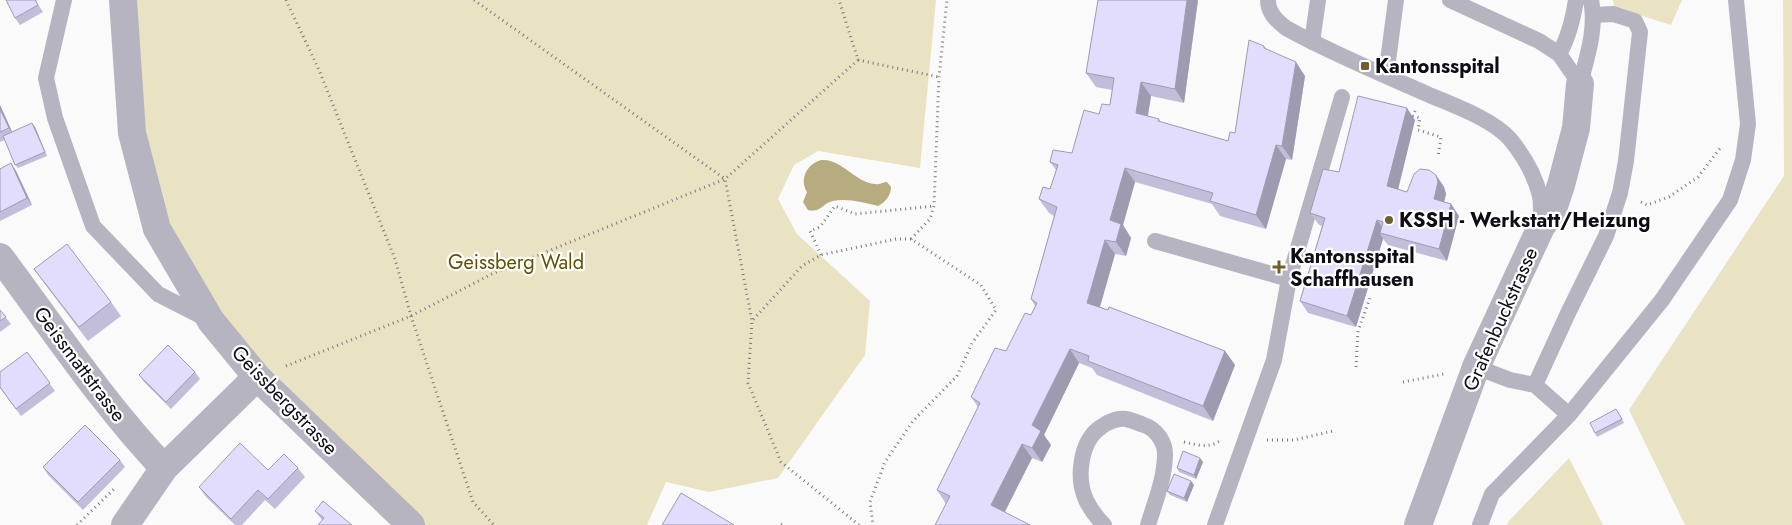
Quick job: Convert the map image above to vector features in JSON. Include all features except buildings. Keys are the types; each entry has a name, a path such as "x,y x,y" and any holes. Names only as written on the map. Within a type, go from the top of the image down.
{"street":[{"name":"Geissbergstrasse","path":"122,0 132,132 157,229 211,321 257,377 411,525"},
{"name":"Grafenbuckstrasse","path":"1418,525 1476,367 1541,227 1552,212 1576,128 1580,84"},
{"name":"Geissmattstrasse","path":"0,257 98,389 164,468"},
{"path":"125,525 164,468 257,377"}],"lane":[{"path":"64,0 46,78 55,118 93,226 158,294 211,321"},
{"path":"1268,0 1268,5 1274,18 1286,28 1312,42 1490,124 1508,138 1524,157 1534,178 1540,196 1541,227"},
{"path":"1312,42 1318,0"},
{"path":"1386,76 1396,0"},
{"path":"1450,0 1539,41 1559,54 1580,84"},
{"path":"1559,54 1573,20 1576,0"},
{"path":"1480,525 1492,494 1569,415 1662,300 1730,200 1743,160 1748,124 1736,0"},
{"path":"1535,385 1606,236 1620,193 1626,161 1640,32 1635,21 1592,7 1590,40 1580,84"},
{"path":"1215,525 1274,360 1289,279 1342,97"},
{"path":"1155,241 1289,279"},
{"path":"1476,367 1510,380 1535,385 1569,415"},
{"path":"1104,525 1086,500 1081,476 1084,452 1093,432 1109,421 1125,419 1148,426 1158,435 1164,445 1164,472 1148,525"}],"path":[{"path":"286,0 319,70 391,250 473,502 494,525"},
{"path":"474,0 725,179 752,321 748,383 780,462 859,525"},
{"path":"839,0 858,60"},
{"path":"911,239 930,219 934,206 939,77 947,0"},
{"path":"257,377 411,316 492,274 725,179 858,60"},
{"path":"858,60 939,77"},
{"path":"1413,116 1421,92"},
{"path":"1404,114 1420,118 1418,130 1441,137 1438,157"},
{"path":"1620,193 1648,205 1669,197 1698,177 1728,138 1748,124"},
{"path":"821,255 810,231 820,227 835,206 855,214 934,206"},
{"path":"752,321 802,266 821,255 896,239 911,239 980,285 996,310 972,343 957,376 913,421 885,462 870,502 873,525"},
{"path":"1356,367 1358,331 1370,298"},
{"path":"1402,382 1476,367"}],"green space":[{"name":"Geissberg Wald","path":"123,0 936,0 920,168 818,151 794,165 778,199 797,234 870,301 865,355 778,478 709,492 666,482 647,525 411,525 257,377 157,229"},
{"path":"1613,0 1682,0 1671,25 1614,7"},
{"path":"1783,0 1792,0 1792,525 1685,525 1629,410 1784,176"},
{"path":"1569,458 1603,525 1507,525 1508,522"}],"shaded area":[{"path":"821,160 829,160 836,163 868,183 887,182 891,187 889,195 878,206 856,201 838,200 829,202 813,211 808,210 803,202 807,192 804,177 808,168"}],"place":[{"name":"Kantonsspital","path":"1365,66"},
{"name":"KSSH - Werkstatt/Heizung","path":"1389,220"},
{"name":"Kantonsspital Schaffhausen","path":"1279,267"}]}
